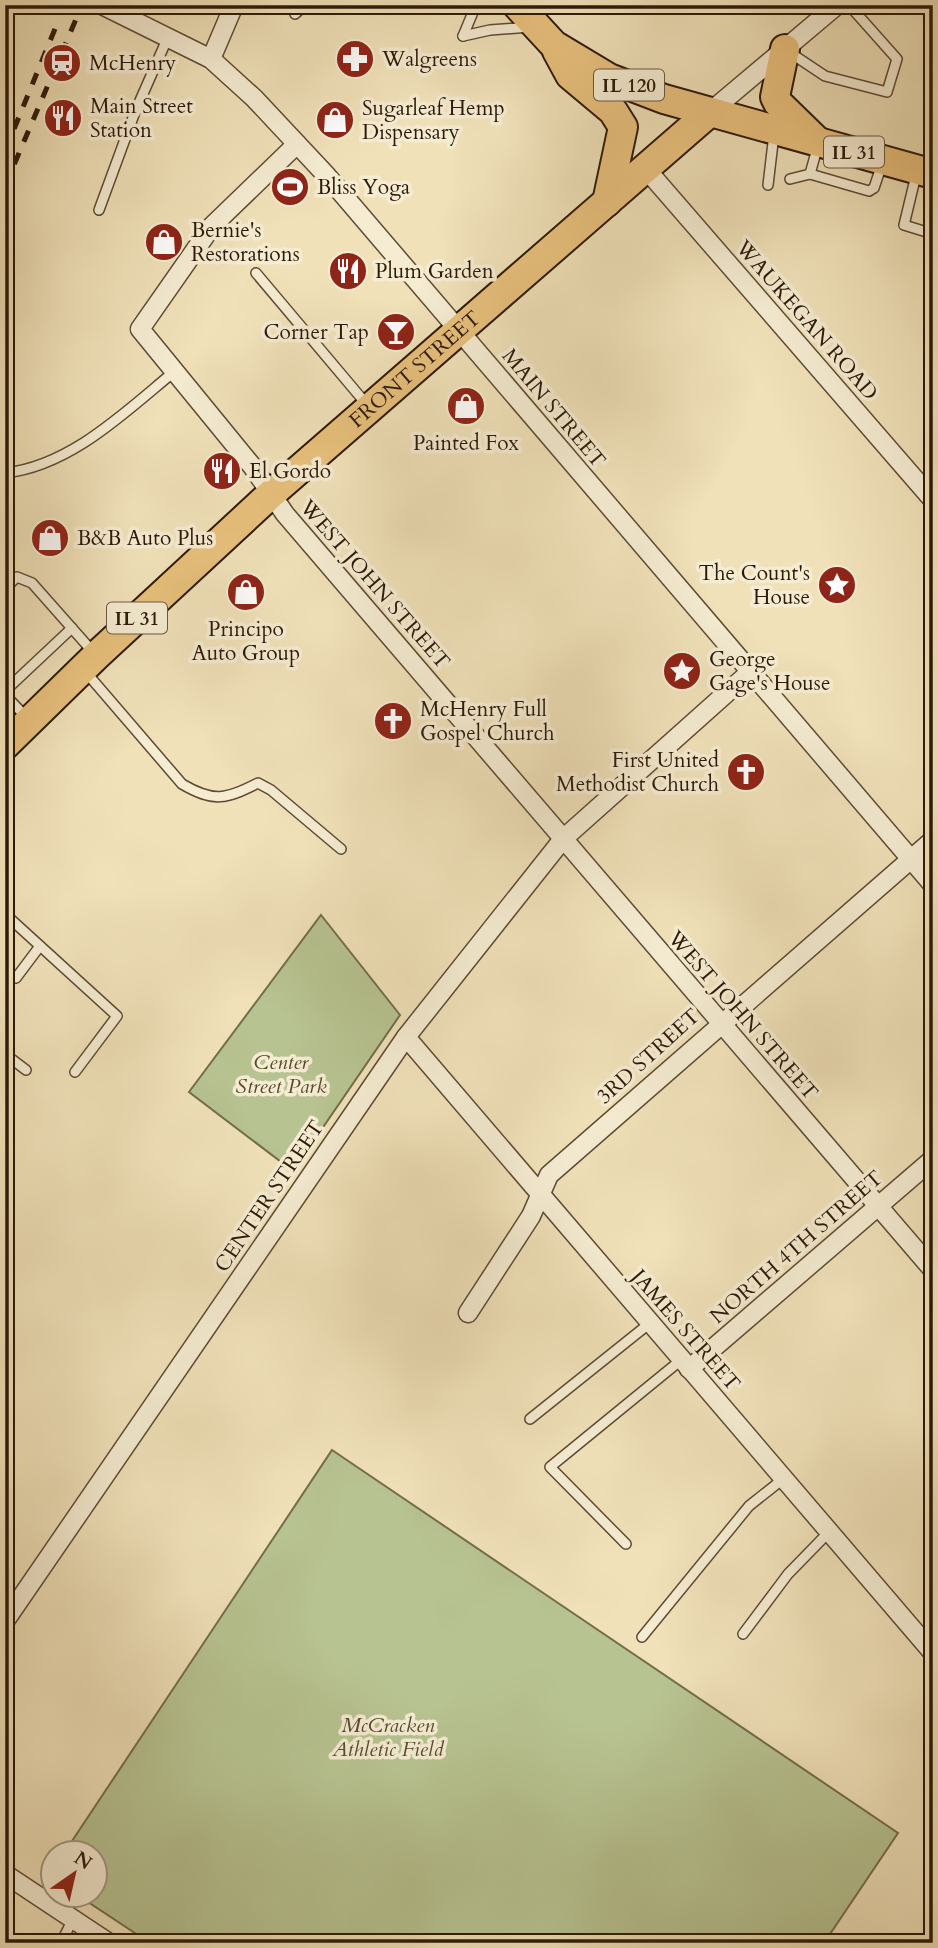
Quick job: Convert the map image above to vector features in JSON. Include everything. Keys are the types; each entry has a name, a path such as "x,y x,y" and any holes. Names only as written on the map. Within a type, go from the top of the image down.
{"main road":[{"name":"IL 120","path":"517,5 545,36 610,78 710,112"},
{"path":"545,36 570,75 613,111 623,127 607,202"},
{"path":"785,49 775,97 818,142"},
{"name":"IL 31","path":"710,112 925,172"},
{"name":"FRONT STREET","path":"5,745 89,662 271,494 710,112"}],"street":[{"name":"MAIN STREET","path":"102,5 211,59 296,144 933,885"},
{"path":"211,59 234,5"},
{"name":"FRONT STREET","path":"710,112 830,7"},
{"name":"WEST JOHN STREET","path":"296,144 212,226 140,330 176,371 285,514 933,1269"},
{"name":"WAUKEGAN ROAD","path":"646,169 933,500"},
{"name":"CENTER STREET","path":"5,1621 406,1037 563,839 749,673"},
{"name":"3RD STREET","path":"468,1313 531,1216 549,1175 720,1022 933,840"},
{"name":"JAMES STREET","path":"406,1037 933,1653"},
{"name":"NORTH 4TH STREET","path":"685,1364 933,1159"},
{"path":"5,1874 109,1943"}],"lane":[{"path":"295,14 305,5"},
{"path":"476,5 463,36 490,30 545,36"},
{"path":"785,49 825,76 887,92 897,59 849,5"},
{"path":"99,210 135,112 168,37"},
{"path":"768,185 774,130"},
{"path":"810,174 818,142"},
{"path":"790,178 810,174 869,191 874,188 884,160"},
{"path":"925,172 904,225 933,234"},
{"path":"256,273 369,408"},
{"path":"5,473 37,467 67,452 118,417 176,371"},
{"path":"5,588 18,577 32,583 72,628 89,662 183,784 201,795 229,797 258,783 293,807 341,849"},
{"path":"31,722 5,693 72,628"},
{"path":"5,914 117,1016 75,1072"},
{"path":"16,978 40,946"},
{"path":"5,1054 26,1070"},
{"path":"530,1419 650,1323"},
{"path":"626,1544 550,1467 685,1364"},
{"path":"642,1637 749,1506 783,1479"},
{"path":"743,1634 788,1574 829,1532"},
{"path":"61,1943 74,1919"}],"green space":[{"name":"Center Street Park","path":"321,915 400,1015 293,1171 189,1092"},
{"name":"McCracken Athletic Field","path":"332,1450 898,1833 824,1943 150,1943 100,1910 108,1910 108,1840 73,1840"}],"railway":[{"path":"5,186 82,5"},
{"path":"5,151 59,19"}],"place":[{"name":"Walgreens","path":"355,59"},
{"name":"McHenry","path":"62,63"},
{"name":"Main Street Station","path":"63,118"},
{"name":"Sugarleaf Hemp Dispensary","path":"335,120"},
{"name":"Bliss Yoga","path":"290,187"},
{"name":"Bernie's Restorations","path":"164,242"},
{"name":"Plum Garden","path":"348,271"},
{"name":"Corner Tap","path":"396,332"},
{"name":"Painted Fox","path":"466,406"},
{"name":"El Gordo","path":"222,471"},
{"name":"B&B Auto Plus","path":"50,538"},
{"name":"The Count's House","path":"837,585"},
{"name":"Principo Auto Group","path":"246,592"},
{"name":"George Gage's House","path":"682,671"},
{"name":"McHenry Full Gospel Church","path":"393,721"},
{"name":"First United Methodist Church","path":"746,772"}]}
